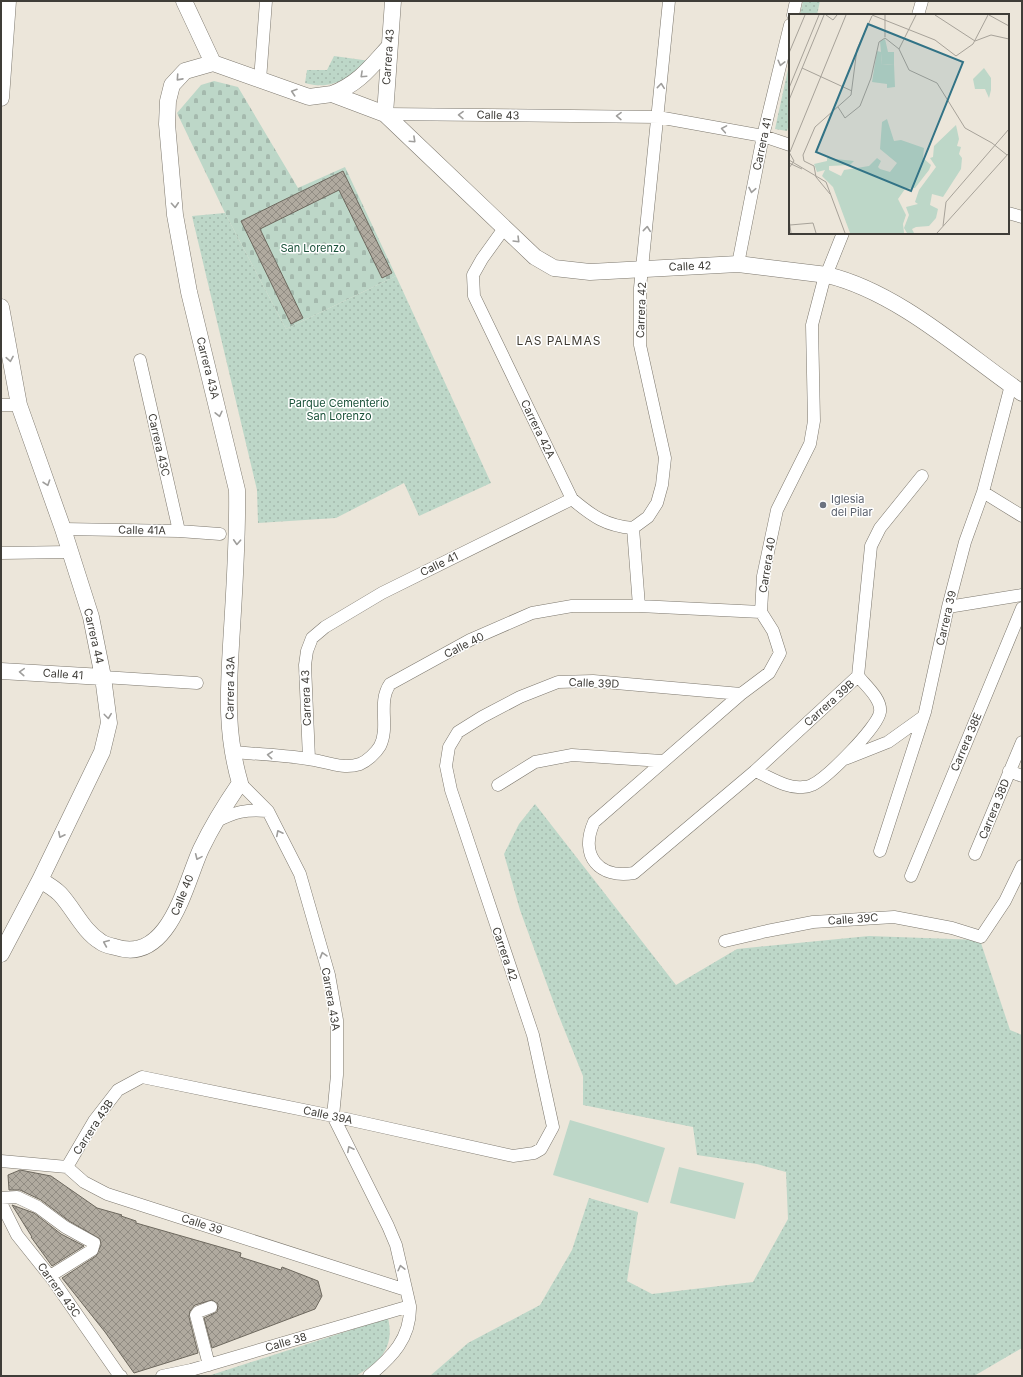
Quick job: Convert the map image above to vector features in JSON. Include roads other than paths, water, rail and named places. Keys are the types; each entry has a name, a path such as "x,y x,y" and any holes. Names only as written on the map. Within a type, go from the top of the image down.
{"street":[{"path":"1,98 8,1"},
{"path":"184,1 213,64"},
{"path":"260,80 266,1"},
{"name":"Carrera 43","path":"385,114 388,48 393,1"},
{"name":"Carrera 42","path":"633,528 648,517 657,503 662,485 665,458 640,345 640,288 670,1"},
{"path":"792,14 796,1"},
{"path":"918,14 922,1"},
{"name":"Carrera 41","path":"738,264 763,136 789,29"},
{"path":"332,94 346,89 363,77 388,48"},
{"name":"Calle 43","path":"213,64 309,97 332,94 385,114 658,117 763,136 789,144"},
{"name":"Carrera 43A","path":"213,64 186,71 172,86 168,102 167,124 175,215 184,266 237,490 238,522 229,685 229,732 232,752 240,783 268,812 300,874 329,975 337,1020 337,1068 333,1116"},
{"name":"Calle 42","path":"385,114 535,257 554,268 590,272 738,264 842,278 863,287 902,308 1016,389"},
{"path":"1009,213 1022,217"},
{"name":"Carrera 42A","path":"505,227 482,259 473,276 474,296 572,499 598,519 618,527 633,528"},
{"name":"Carrera 40","path":"761,612 763,576 777,510 810,444 814,421 812,325 823,283 843,234"},
{"name":"Carrera 44","path":"1,307 19,405 63,529 91,617 103,677 109,723 107,737 102,752 40,880 1,954"},
{"name":"Carrera 43C","path":"140,360 179,531"},
{"name":"Carrera 39","path":"880,851 923,717 948,607 965,542 1016,389"},
{"path":"1,405 19,405"},
{"name":"Carrera 39B","path":"662,761 594,822 588,835 589,850 595,863 606,872 620,875 634,873 755,770 858,676 871,546 880,528 922,476"},
{"path":"982,492 1022,516"},
{"name":"Calle 41","path":"312,638 325,627 382,593 572,499"},
{"path":"633,528 639,606"},
{"name":"Calle 41A","path":"63,529 179,531 220,534"},
{"path":"1,553 70,552"},
{"path":"948,607 1022,595"},
{"name":"Calle 40","path":"232,752 309,759 346,766 360,764 372,756 380,746 384,726 384,692 390,684 470,640 532,614 572,606 639,606 761,612"},
{"name":"Carrera 38E","path":"911,876 1022,608"},
{"path":"498,785 536,762 572,754 662,761 741,694 769,673 780,653 773,631 761,612"},
{"name":"Carrera 43","path":"309,759 305,665 307,651 312,638"},
{"name":"Calle 41","path":"1,671 198,683"},
{"path":"755,770 790,786 812,786 844,760 875,722 880,712 878,701 858,676"},
{"name":"Calle 39D","path":"458,732 482,717 520,697 558,682 593,681 741,694"},
{"path":"844,760 888,742 923,717"},
{"name":"Carrera 42","path":"458,732 449,747 446,766 451,790 533,1035 553,1127 541,1149 534,1153 513,1156"},
{"name":"Carrera 38D","path":"975,854 1022,742"},
{"path":"1009,771 1022,776"},
{"name":"Calle 40","path":"40,880 59,892 85,928 101,942 124,950 143,948 159,937 172,920 195,862 215,822 240,783"},
{"path":"215,822 236,812 250,809 268,812"},
{"name":"Calle 39C","path":"725,942 767,931 813,922 894,917 952,928 981,937 1004,901 1022,866"},
{"name":"Calle 39A","path":"142,1077 333,1116 513,1156"},
{"name":"Carrera 43B","path":"67,1167 94,1121 118,1090 142,1077"},
{"path":"333,1116 396,1245 410,1306 410,1314 405,1337 386,1362 369,1376"},
{"path":"1,1161 67,1167"},
{"name":"Calle 39","path":"67,1167 84,1182 107,1194 406,1290"},
{"path":"1,1198 18,1197 38,1207 65,1228 94,1243 92,1250 50,1276"},
{"name":"Carrera 43C","path":"1,1203 18,1235 50,1276 120,1376"},
{"name":"Calle 38","path":"162,1376 209,1365 410,1306"},
{"path":"209,1365 196,1315 198,1312 212,1307"}],"place":[{"name":"Iglesia del Pilar","path":"823,505"}],"district":[{"name":"LAS PALMAS","path":"559,341"}],"park label":[{"name":"San Lorenzo","path":"313,248"},
{"name":"Parque Cementerio San Lorenzo","path":"339,409"}]}
